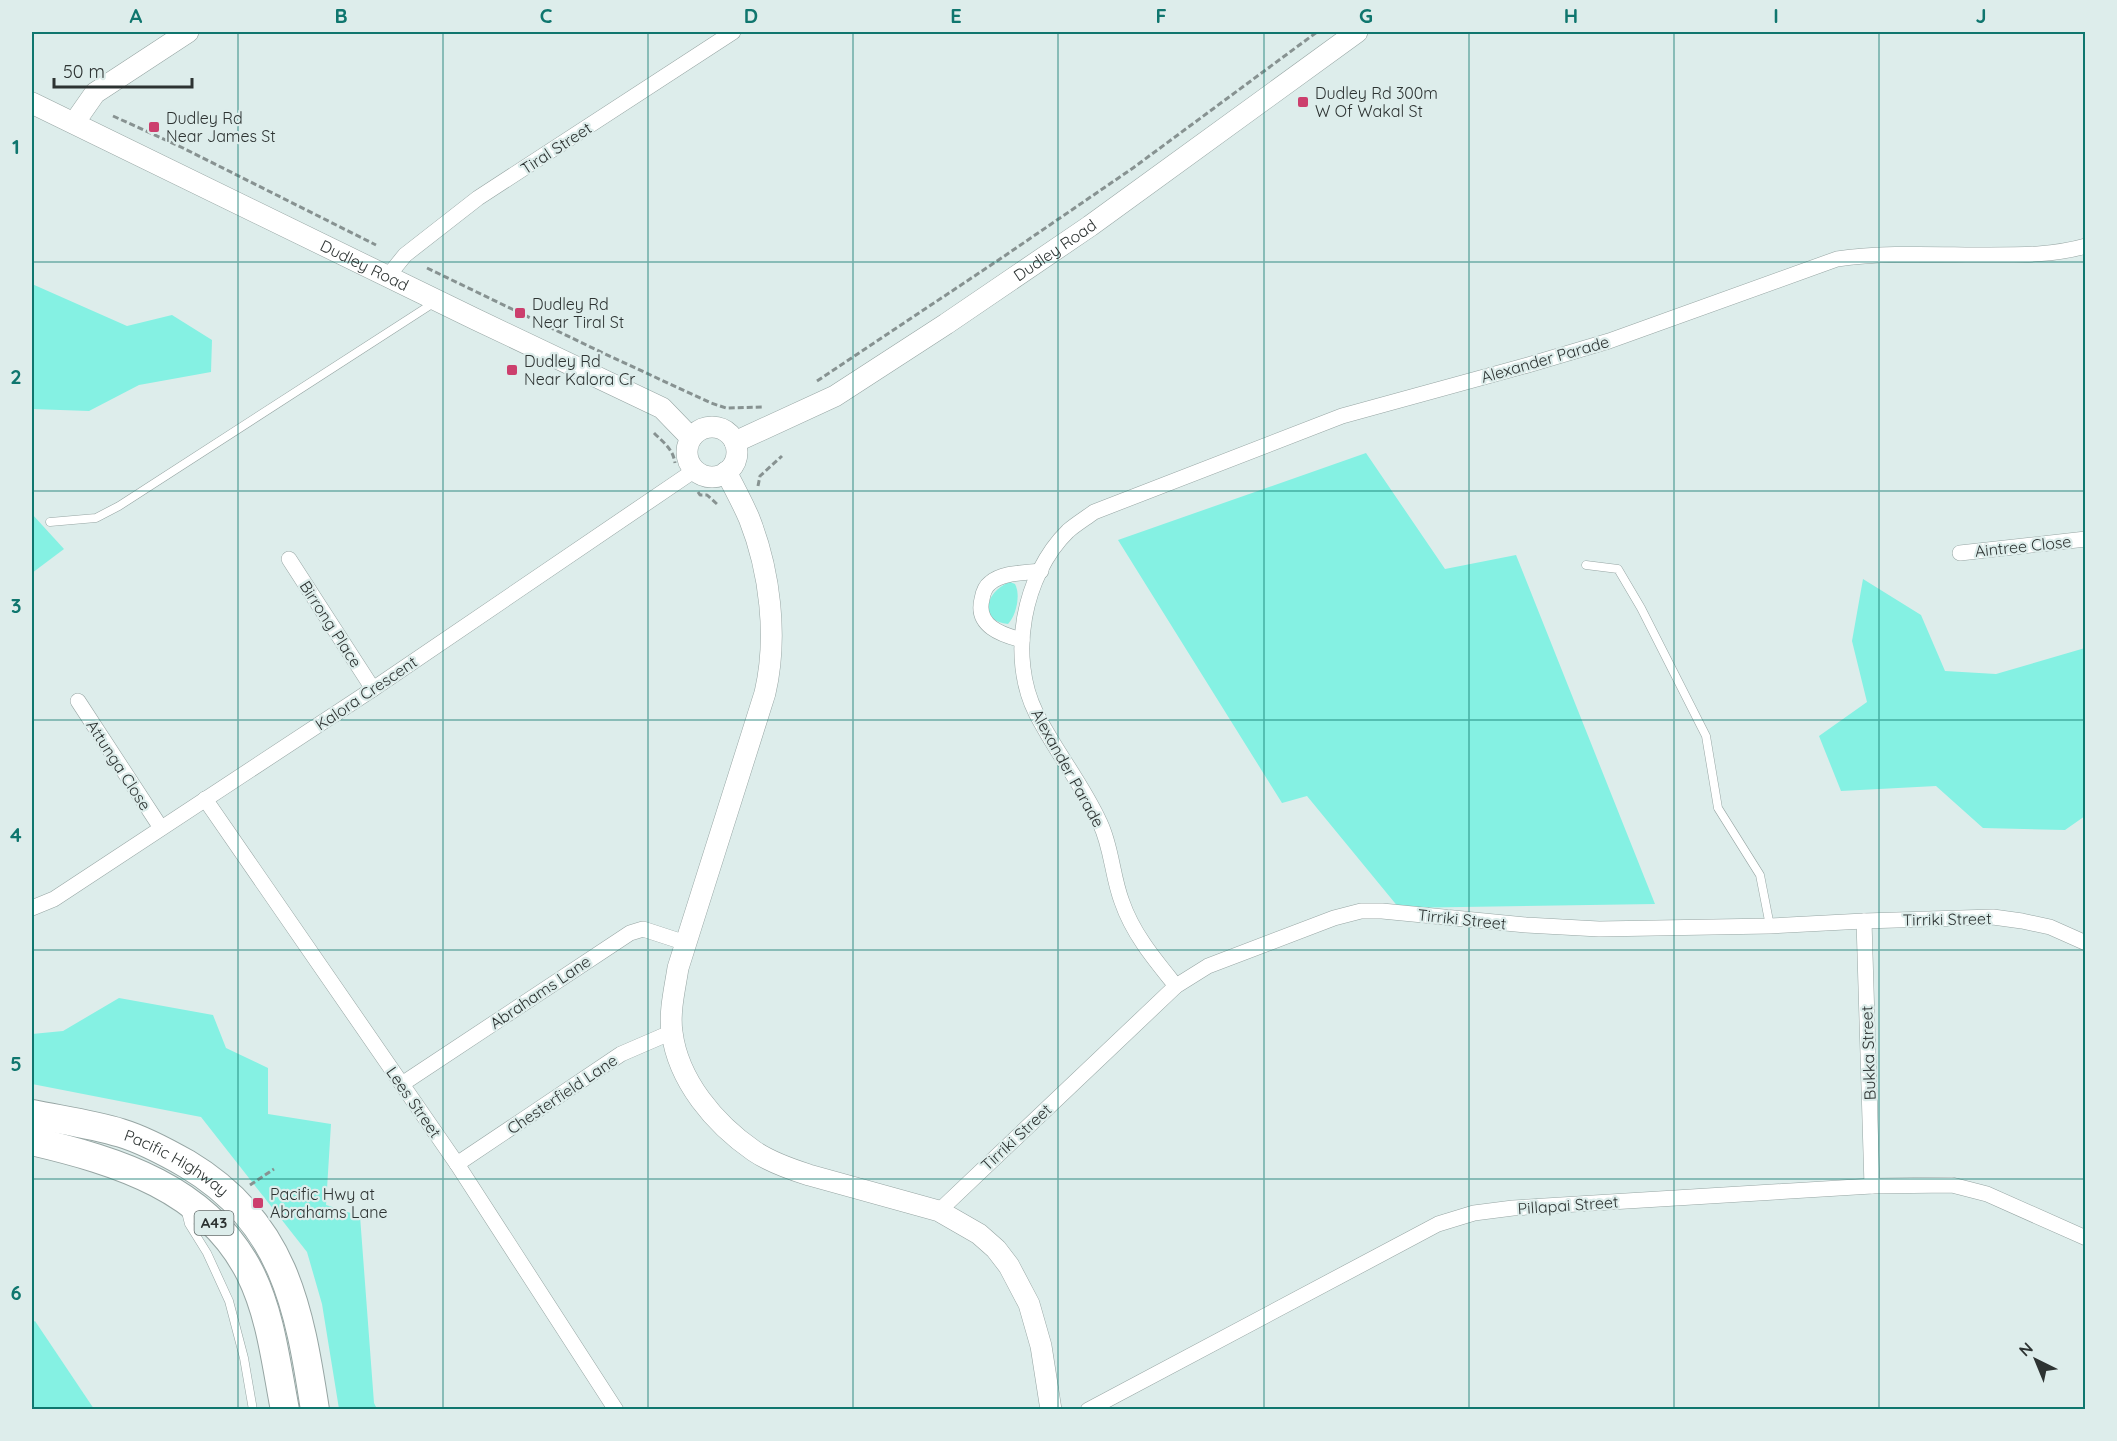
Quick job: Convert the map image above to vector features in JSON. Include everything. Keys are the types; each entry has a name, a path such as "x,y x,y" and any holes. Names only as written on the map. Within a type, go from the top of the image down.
{"highway":[{"name":"Pacific Highway","path":"32,1113 121,1133 164,1150 208,1177 248,1213 283,1270 305,1344 315,1410"},
{"name":"Pacific Highway","path":"32,1141 111,1162 139,1173 183,1198 215,1224 231,1243 250,1274 270,1330 285,1410"}],"main road":[{"path":"74,123 95,93 188,32"},
{"name":"Dudley Road","path":"735,442 836,396 946,324 1090,226 1357,32"},
{"name":"Dudley Road","path":"32,103 436,301 662,408 691,438"},
{"path":"705,427 718,427 731,435 735,442 736,457 733,465 719,476 710,476 695,470 689,462 687,453 691,438 705,427"},
{"path":"726,472 749,519 761,557 768,597 771,652 765,693 678,968 673,998 672,1032 679,1059 690,1084 707,1108 727,1129 755,1152 809,1175 939,1211 979,1234 996,1249 1020,1285 1036,1324 1051,1410"}],"street":[{"name":"Tiral Street","path":"388,276 405,255 478,198 733,32"},
{"name":"Alexander Parade","path":"1176,986 1144,946 1122,904 1114,878 1106,836 1098,817 1036,713 1022,670 1022,640 1028,606 1050,554 1069,530 1094,512 1342,416 1599,344 1837,259 1868,255 2020,255 2065,252 2085,246"},
{"name":"Kalora Crescent","path":"32,908 54,899 373,689 695,470"},
{"name":"Aintree Close","path":"1960,553 2085,539"},
{"name":"Birrong Place","path":"289,559 373,689"},
{"path":"1022,640 1004,636 995,631 983,617 981,600 990,583 997,579 1012,574 1041,572"},
{"name":"Attunga Close","path":"78,701 161,828"},
{"name":"Lees Street","path":"205,799 457,1164 616,1410"},
{"name":"Tirriki Street","path":"939,1211 1176,986 1208,966 1334,918 1361,911 1382,911 1526,926 1599,929 1770,926 1993,917 2050,927 2085,943"},
{"name":"Bukka Street","path":"1864,921 1872,1186"},
{"name":"Abrahams Lane","path":"402,1084 630,933 643,929 686,943"},
{"name":"Chesterfield Lane","path":"457,1164 621,1054 672,1032"},
{"name":"Pillapai Street","path":"1088,1410 1438,1224 1474,1213 1513,1208 1872,1186 1952,1185 1987,1194 2085,1238"}],"lane":[{"path":"50,522 96,518 119,506 436,301"},
{"path":"1586,566 1618,569 1641,608 1706,736 1718,808 1760,875 1770,926"},
{"path":"183,1198 189,1224 207,1253 229,1301 244,1358 253,1410"}],"path":[{"path":"808,387 1133,168 1317,32"},
{"path":"113,116 183,148 376,245"},
{"path":"427,268 711,403 726,408 761,407 770,404"},
{"path":"654,433 670,448 675,463"},
{"path":"758,486 760,476 782,456"},
{"path":"698,492 700,495 713,498 718,505"},
{"path":"250,1185 274,1168"}],"green space":[{"path":"32,284 127,326 172,315 212,340 211,372 139,385 89,411 32,409"},
{"path":"1366,453 1445,569 1516,555 1655,904 1399,908 1307,796 1282,803 1118,540"},
{"path":"32,514 64,549 32,573"},
{"path":"1863,579 1921,615 1945,671 1996,674 2085,648 2085,816 2065,830 1983,828 1936,786 1841,791 1819,736 1867,702 1852,641"},
{"path":"1010,582 1015,584 1018,599 1008,624 998,622 992,617 988,605 995,592"},
{"path":"119,998 213,1015 226,1048 268,1068 268,1114 331,1124 326,1205 360,1216 374,1403 377,1409 339,1409 322,1304 307,1252 201,1117 32,1084 32,1034 63,1031"},
{"path":"35,1321 94,1409 32,1409 32,1323"}],"place":[{"name":"Dudley Rd 300m W Of Wakal St","path":"1303,102"},
{"name":"Dudley Rd Near James St","path":"154,127"},
{"name":"Dudley Rd Near Tiral St","path":"520,313"},
{"name":"Dudley Rd Near Kalora Cr","path":"512,370"},
{"name":"Pacific Hwy at Abrahams Lane","path":"258,1203"}]}
